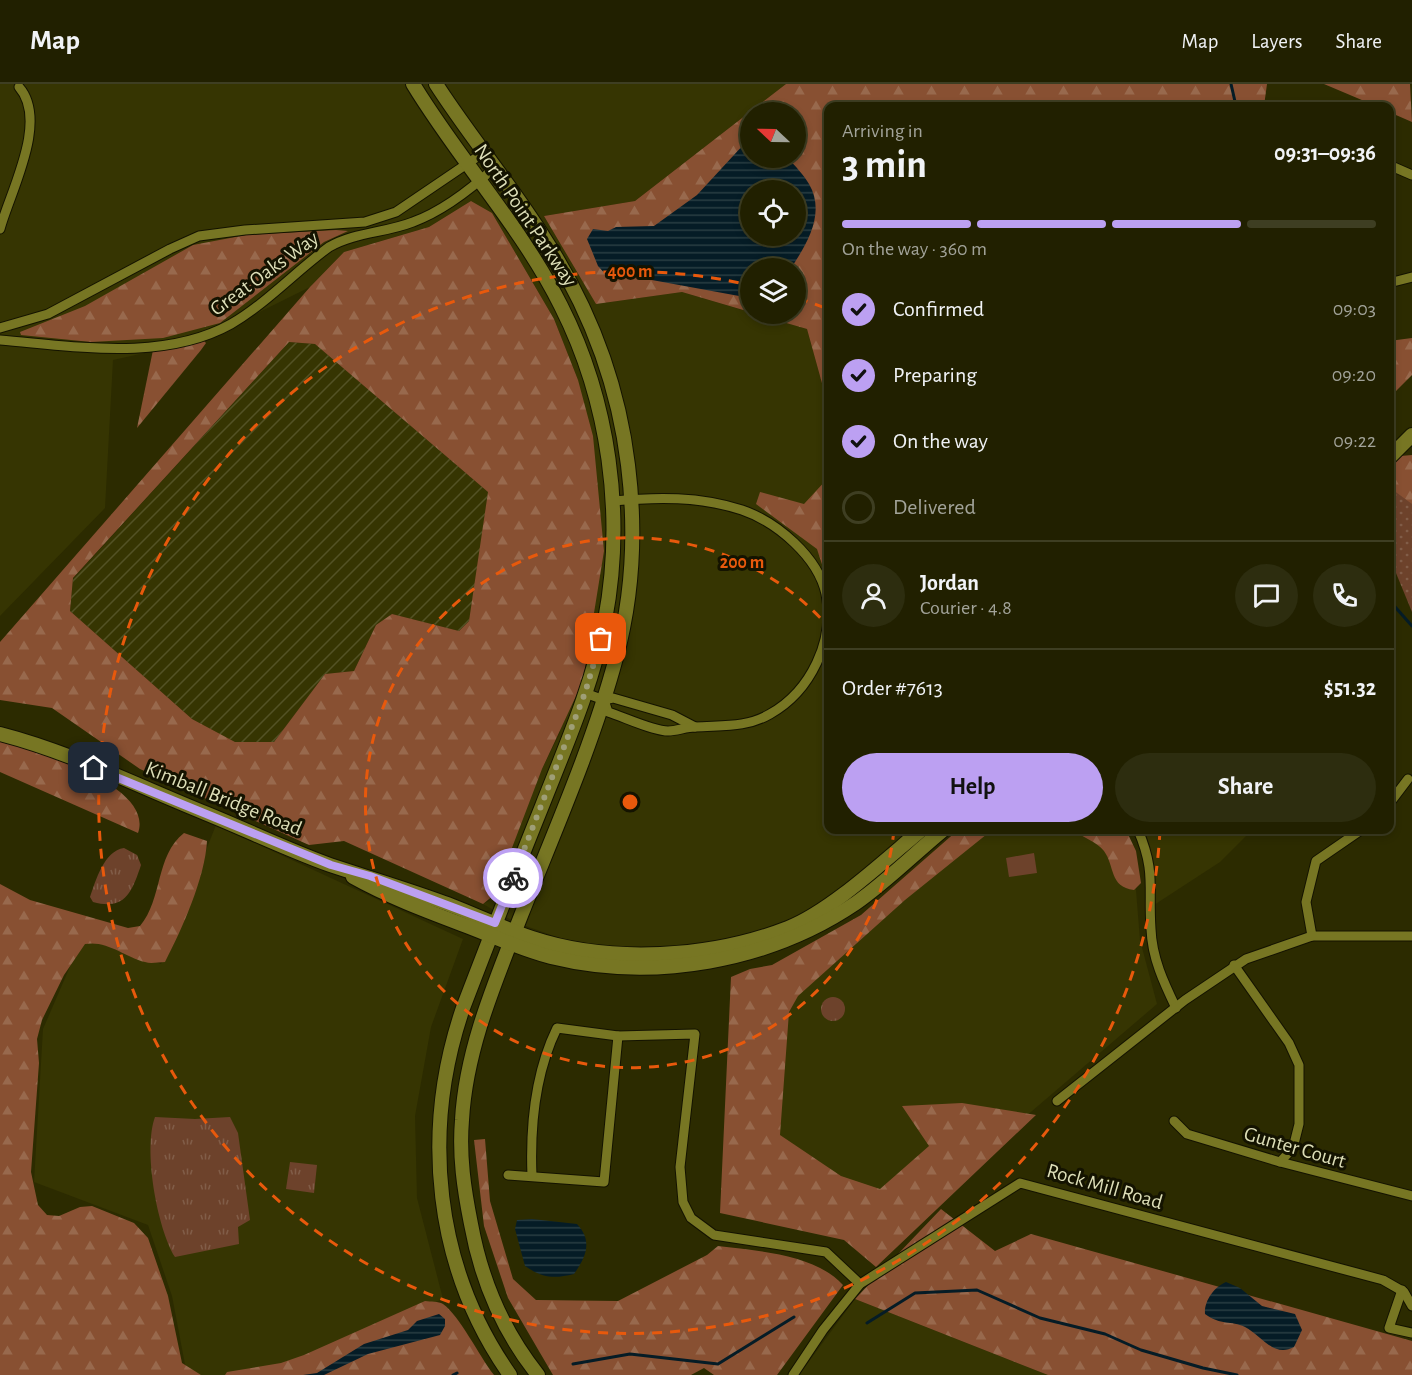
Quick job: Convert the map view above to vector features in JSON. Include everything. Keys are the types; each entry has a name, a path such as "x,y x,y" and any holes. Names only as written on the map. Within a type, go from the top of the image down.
{"street":[{"name":"North Point Parkway","path":"413,84 536,262 560,304 579,346 603,429 612,501 613,532 608,600 601,639 585,693 457,1026 446,1068 438,1136 439,1173 446,1224 464,1287 482,1329 510,1375"},
{"name":"North Point Parkway","path":"436,84 543,235 585,310 616,398 632,499 632,544 622,637 604,700 513,938 470,1066 462,1117 461,1173 476,1252 488,1289 505,1326 538,1375"},
{"path":"0,229 6,206 24,161 28,134 26,94 19,87"},
{"name":"Great Oaks Way","path":"0,328 35,320 60,309 170,249 199,236 245,230 365,222 396,212 483,153"},
{"path":"1394,167 1412,175"},
{"name":"Great Oaks Way","path":"0,340 141,348 176,343 208,334 232,323 280,287 304,265 345,238 412,222 435,212 480,181 494,168"},
{"path":"1394,282 1412,277"},
{"path":"1394,454 1412,435"},
{"path":"612,501 671,497 698,500 743,510 784,534 813,566 824,590"},
{"path":"604,700 608,712 667,732 694,727 725,728 752,722 771,714 797,691 808,678 824,646"},
{"path":"585,693 604,700 613,698 672,716 694,727"},
{"name":"Kimball Bridge Road","path":"0,734 51,750 331,865 372,888 493,929 552,957 617,967 679,965 734,957 794,936 856,903 938,834"},
{"path":"1394,798 1408,780"},
{"name":"Kimball Bridge Road","path":"513,938 630,953 679,952 751,939 790,927 803,920 852,888 916,834"},
{"path":"1140,834 1153,879 1151,929 1155,960 1176,1008"},
{"path":"1312,936 1306,902 1317,861 1355,834"},
{"path":"1057,1101 1234,965 1312,936 1411,940"},
{"path":"1234,965 1289,1043 1299,1065 1299,1124 1293,1148 1280,1162"},
{"path":"532,1176 531,1140 540,1074 557,1028 618,1036 695,1034 680,1167 683,1202 691,1218 698,1226 714,1235 826,1252 860,1284"},
{"path":"508,1175 604,1182 618,1036"},
{"name":"Gunter Court","path":"1174,1121 1187,1134 1280,1162 1412,1196"},
{"path":"439,1173 461,1173"},
{"name":"Rock Mill Road","path":"793,1375 823,1330 860,1284 1020,1183 1383,1281 1402,1290"},
{"path":"1402,1290 1412,1306"},
{"path":"1402,1290 1389,1328 1412,1333"}],"shaded area":[{"path":"0,84 786,84 763,102 740,102 740,120 635,201 544,216 596,304 682,292 740,309 740,324 790,324 807,329 824,391 824,834 915,834 832,919 637,966 515,922 483,904 489,901 542,769 560,733 578,380 554,319 492,213 471,201 429,227 344,252 310,287 203,340 113,360 105,508 0,616"},
{"path":"289,342 315,344 488,492 469,621 459,631 392,614 376,625 354,671 325,674 274,742 235,742 192,719 70,611 73,579"},
{"path":"216,825 463,939 431,1027 415,1116 417,1198 443,1299 286,1364 228,1375 187,1375 172,1296 148,1225 34,1182 43,1029 85,932 161,964"},
{"path":"973,834 1123,834 1136,890 1140,940 1157,1004 906,1219 769,1129 785,996"},
{"path":"1136,834 1248,834 1220,862 1154,905"},
{"path":"855,1299 1048,1375 799,1375"}],"green space":[{"path":"786,84 1267,84 1265,102 824,102 824,391 807,329 790,324 806,324 806,258 740,258 740,309 682,292 596,304 544,216 635,201 740,120 740,168 806,168 806,102 763,102"},
{"path":"1324,84 1410,84 1412,122 1394,114 1394,102 1367,102"},
{"path":"471,201 492,213 554,319 578,380 593,436 604,551 583,681 542,769 494,895 483,904 344,841 309,845 140,769 52,708 0,700 0,642 310,287 344,252 429,227","holes":["289,342 315,344 488,492 469,621 459,631 392,614 376,625 354,671 325,674 274,742 235,742 192,719 70,611 73,578"]},
{"path":"348,231 324,242 220,323 163,338 91,342 21,335 20,332 85,306 193,245 246,235"},
{"path":"1412,338 1412,375 1394,393 1394,340"},
{"path":"203,340 206,343 201,350 137,428 153,350"},
{"path":"1412,455 1412,588 1394,552 1394,457"},
{"path":"824,482 824,571 817,549 756,504 760,492 804,504"},
{"path":"1394,491 1412,504 1412,612 1394,568"},
{"path":"0,738 62,760 110,785 128,799 138,816 138,833 0,772"},
{"path":"184,833 207,841 205,855 192,903 165,962 147,963 101,944 85,944 64,975 42,1020 37,1039 39,1063 31,1172 38,1205 47,1215 59,1216 80,1207 92,1206 134,1223 148,1238 168,1296 182,1363 201,1375 0,1375 0,884 30,900 128,928 140,926 152,903 168,853"},
{"path":"953,834 987,834 905,900 798,996 789,1012 780,1135 841,1176 880,1189 929,1146 902,1106 962,1103 1036,1115 876,1267 844,1240 720,1213 731,977 750,969 772,965 861,915"},
{"path":"1079,834 1128,834 1136,851 1141,883 1134,890 1120,885 1104,851"},
{"path":"124,848 137,855 141,865 130,891 126,897 113,904 93,902 90,897 106,860 117,850"},
{"path":"1034,853 1037,873 1009,877 1006,858"},
{"path":"833,997 838,998 844,1004 844,1014 838,1020 833,1021 828,1020 822,1014 821,1009 822,1004 828,998"},
{"path":"155,1117 195,1119 230,1117 238,1133 250,1220 238,1227 239,1244 175,1257 163,1227 151,1168 152,1131"},
{"path":"485,1139 490,1201 513,1279 536,1300 618,1301 707,1255 718,1246 767,1252 801,1260 831,1275 843,1285 777,1375 714,1375 704,1368 691,1375 553,1375 508,1298 484,1226 474,1140"},
{"path":"290,1162 317,1165 314,1193 286,1189"},
{"path":"941,1209 995,1251 1031,1234 1412,1341 1412,1375 1048,1375 855,1299"},
{"path":"425,1301 441,1303 449,1310 463,1327 494,1375 225,1375 227,1372 281,1363 304,1355"}],"water":[{"path":"740,148 740,168 797,168 807,181 814,195 816,206 815,217 806,243 806,180 740,180 740,246 804,246 797,258 740,258 740,296 630,276 608,277 598,266 587,239 593,229 608,231 616,227 654,226 697,195"},
{"path":"532,1219 577,1224 582,1230 586,1249 574,1274 560,1277 548,1276 525,1266 515,1229 517,1220"},
{"path":"1226,1282 1240,1288 1262,1306 1295,1314 1302,1330 1294,1347 1287,1350 1273,1348 1245,1327 1221,1322 1205,1314 1206,1304 1211,1295"},
{"path":"439,1314 445,1319 445,1326 440,1335 368,1354 324,1375 303,1375 317,1373 364,1344 408,1330 417,1321"}],"waterway":[{"path":"1231,84 1235,102"},
{"path":"1394,606 1412,626"},
{"path":"867,1323 915,1293 977,1290 1040,1318 1105,1334 1141,1350 1203,1368 1237,1375"},
{"path":"573,1364 630,1354 718,1364 794,1317"},
{"path":"453,1375 457,1373"}],"way so far":[{"path":"513,878 585,693 601,639"}],"route":[{"path":"94,768 331,865 370,876 495,923 513,878"}]}
